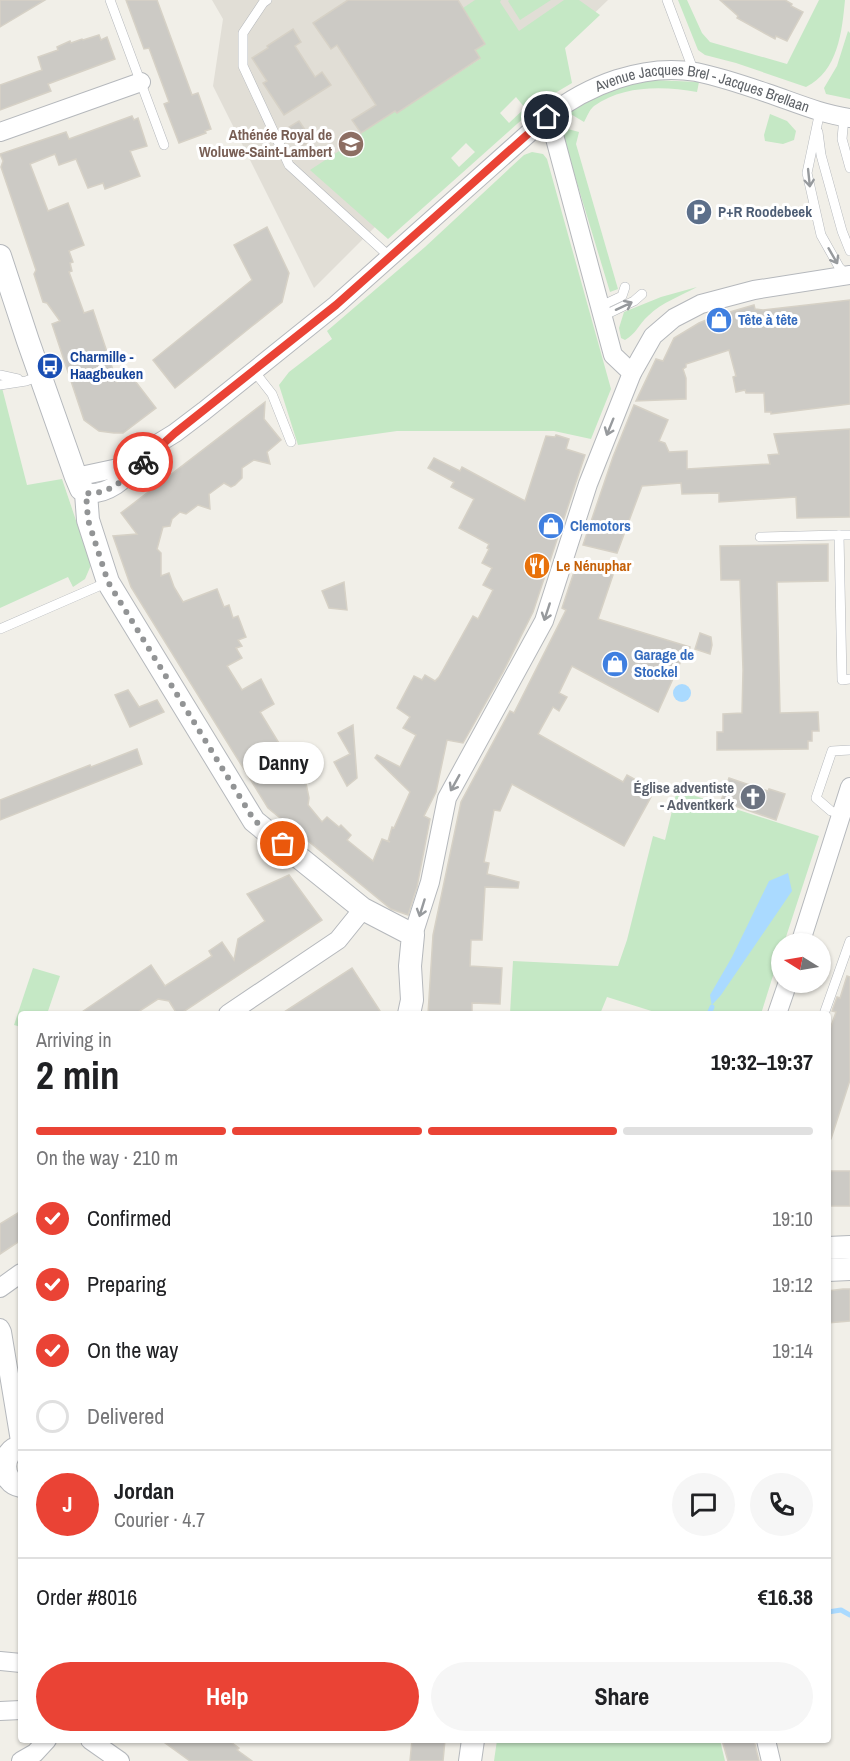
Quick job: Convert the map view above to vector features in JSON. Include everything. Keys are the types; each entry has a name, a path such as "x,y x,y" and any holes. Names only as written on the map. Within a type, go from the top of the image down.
{"street":[{"name":"Avenue Jacques Brel - Jacques Brellaan","path":"81,485 99,493 128,475 175,433 336,305 547,117 567,101 601,84 659,71 694,72 742,84 819,116 847,117"},
{"path":"0,132 141,82"},
{"path":"547,117 553,131 613,355 632,373"},
{"path":"0,256 33,378 81,485 88,520 108,582 254,820 363,909 398,946 401,957 403,1000 408,1011"},
{"path":"409,1011 412,1000 410,966 413,935 430,882 447,798 544,621 588,484 632,373 653,336 674,318 701,304 754,290 849,276"},
{"path":"803,933 850,787"},
{"path":"363,909 413,935"},
{"path":"232,1011 338,940 363,909"},
{"path":"778,1011 784,993"},
{"path":"831,1248 850,1246"},
{"path":"831,1270 850,1269"},
{"path":"0,1288 18,1275"},
{"path":"0,1328 3,1332 18,1428"},
{"path":"7,1480 7,1453 18,1448"},
{"path":"0,1661 18,1662"},
{"path":"0,1711 18,1710"},
{"path":"21,1761 35,1753 44,1743"},
{"path":"94,1743 120,1761"},
{"path":"470,1761 473,1743"},
{"path":"767,1743 771,1761"}],"lane":[{"path":"110,0 164,145"},
{"path":"667,0 694,72"},
{"path":"264,1 243,33 243,66 289,165 390,257"},
{"path":"819,116 821,155 842,231 850,251"},
{"path":"819,116 807,173 820,235 839,267 849,276"},
{"path":"847,117 842,139 850,168"},
{"path":"602,311 622,296 626,287"},
{"path":"602,311 634,302 642,294"},
{"path":"254,371 272,394 291,442"},
{"path":"0,375 33,378"},
{"path":"0,385 33,378"},
{"path":"760,537 850,534"},
{"path":"839,535 842,680 850,679"},
{"path":"0,628 108,582"},
{"path":"841,814 831,811 816,798 832,751 850,750"},
{"path":"825,1011 850,941"}],"shaded area":[{"name":"Athénée Royal de Woluwe-Saint-Lambert","path":"212,0 608,0 314,288 213,86 223,19"}],"green space":[{"path":"475,0 501,0 500,2 519,31 564,0 579,0 600,15 565,48 572,83 545,99 388,239 310,170 362,136 361,133 381,120 391,105 397,113 480,59 475,50 485,43 463,8","holes":["516,97 525,108 509,123 500,113","466,143 475,152 459,167 451,158"]},
{"path":"509,0 551,0 520,20"},
{"path":"678,0 687,0 702,33 710,42 787,64 819,0 845,0 840,37 832,61 817,80 806,87 705,55 698,50"},
{"path":"848,31 850,33 850,99 826,94 824,88 837,66"},
{"path":"653,80 699,82 697,92 658,88 618,94 594,106 584,122 569,113 597,95"},
{"path":"770,114 787,121 796,131 794,140 783,144 765,141 764,135"},
{"path":"564,128 579,132 576,144 618,289 610,292 564,140"},
{"path":"532,152 543,154 547,159 611,389 591,439 554,431 397,431 298,445 279,385 289,372 332,339 327,331 425,247 524,155"},
{"path":"697,287 653,311 629,338 625,340 621,338 619,328 624,312 661,297"},
{"path":"0,380 27,485 62,479 91,565 85,579 73,587 68,577 0,608"},
{"path":"677,790 819,836 787,933 771,933 771,982 762,1011 651,1011 607,997 601,1011 510,1011 513,961 618,966 627,940 653,836 665,840"},
{"path":"33,968 60,976 48,1011 19,1011"},
{"path":"18,1013 18,1026 14,1025"},
{"path":"497,1743 721,1743 725,1761 494,1761"}],"water":[{"path":"682,684 690,689 691,693 686,701 682,702 674,697 673,693 678,685"},
{"path":"788,873 792,891 712,1007 710,995 732,957 769,881"}],"building":[{"path":"0,0 45,0 0,27"},
{"path":"126,0 157,0 192,95 198,93 211,129 205,131 206,133 179,143 164,104 169,102 149,48 144,49"},
{"path":"348,0 458,0 485,44 475,50 480,58 397,113 395,111 361,133 352,120 376,105 337,45 331,49 313,23"},
{"path":"720,0 785,0 803,12 787,41 776,36 775,39 737,18 738,16"},
{"path":"293,29 301,42 295,46 315,77 322,72 331,85 284,115 263,83 267,81 252,58"},
{"path":"99,35 101,40 107,37 115,59 48,84 51,91 0,110 0,85 42,70 38,57 58,50 57,47 70,41 71,43"},
{"path":"132,116 134,120 138,118 147,146 130,151 140,176 105,189 103,183 88,188 76,159 59,165 55,154 30,164 48,211 68,203 84,245 69,251 73,262 70,263 72,271 69,272 84,313 93,310 117,382 129,373 156,408 123,433 114,433 99,431 84,420 52,324 60,321 47,303 43,302 34,274 36,270 1,167 3,161 0,154 66,132 69,139"},
{"path":"299,121 312,140 299,148 286,129"},
{"path":"267,227 289,273 282,302 175,388 153,360 252,280 234,245"},
{"path":"850,300 850,404 771,414 771,412 765,412 764,393 746,393 745,390 736,392 733,377 736,376 729,350 686,364 683,369 686,378 686,399 636,401 656,359 663,361 674,338 699,323 754,305 755,309 763,310"},
{"path":"265,402 264,419 281,440 267,452 270,464 254,460 242,468 242,478 235,485 231,487 224,483 209,494 210,509 198,505 186,514 180,512 172,519 170,526 163,527 157,549 161,553 161,576 169,573 183,602 217,589 224,607 229,605 233,618 238,616 246,637 238,640 242,646 236,648 242,658 227,666 242,690 261,679 274,704 260,712 291,763 293,762 303,779 305,778 308,805 322,822 327,817 339,827 341,825 351,835 347,840 373,861 382,839 390,842 388,841 392,827 394,828 410,792 375,758 377,755 400,767 416,735 403,728 410,717 397,708 414,676 422,680 425,675 435,681 439,677 473,616 478,619 493,590 483,585 492,568 482,563 489,544 459,528 474,499 451,487 454,482 428,468 434,458 460,471 462,467 525,501 546,436 555,437 556,435 569,439 566,449 585,455 533,612 503,672 463,743 447,740 436,792 424,816 430,819 417,887 408,915 391,909 268,808 131,587 113,536 137,534 121,513"},
{"path":"634,405 668,420 659,441 665,443 669,452 687,451 687,469 770,464 768,455 779,454 774,434 850,429 850,517 797,518 796,497 719,502 719,493 682,494 681,483 642,486 617,553 583,545 613,457"},
{"path":"828,544 828,581 777,582 780,713 818,712 819,731 812,731 812,741 808,741 808,749 717,750 717,732 723,732 723,714 742,713 743,670 740,580 721,580 720,546"},
{"path":"577,563 613,575 598,619 690,647 686,662 681,661 658,712 572,666 559,693 567,697 559,711 553,707 538,734 623,782 627,775 647,786 644,793 651,797 624,846 512,784 500,811 494,810 484,862 489,863 487,874 519,882 518,888 485,887 482,940 471,940 470,966 502,968 500,1004 472,1003 472,1011 428,1011 433,935 461,802 510,711 514,713 566,610 562,608"},
{"path":"344,582 347,610 329,608 322,591"},
{"path":"700,633 711,637 710,654 695,649"},
{"path":"128,690 139,707 157,700 164,712 130,727 115,695"},
{"path":"353,725 357,778 347,786 334,762 350,754 338,733"},
{"path":"137,749 142,764 0,820 0,800"},
{"name":"Église adventiste - Adventkerk","path":"729,778 785,794 776,820 721,801"},
{"path":"289,875 322,920 185,1011 175,1011 169,1001 158,999 140,1011 83,1011 151,965 165,986 212,956 209,951 222,942 234,960 238,939 265,921 247,894"},
{"path":"352,968 380,1011 286,1011"},
{"path":"847,976 850,977 850,1080 831,1139 831,1026 836,1012 832,1011 837,997 840,998"},
{"path":"831,1171 850,1171 850,1206 831,1206"},
{"path":"18,1213 18,1242 0,1254 0,1224"},
{"path":"850,1289 850,1321 831,1323 831,1291"},
{"path":"165,1743 232,1743 239,1748 237,1750 252,1761 190,1761"},
{"path":"412,1743 445,1743 443,1761 410,1761"},
{"path":"723,1743 755,1743 759,1761 728,1761"}],"waterway":[{"path":"710,1011 712,1007"},
{"path":"831,1612 841,1610 850,1615"}],"way so far":[{"path":"143,462 113,486 99,493 86,493 88,520 108,582 254,820 283,844"}],"place":[{"name":"Athénée Royal de Woluwe-Saint-Lambert","path":"351,144"},
{"name":"P+R Roodebeek","path":"699,212"},
{"name":"Tête à tête","path":"719,320"},
{"name":"Charmille - Haagbeuken","path":"50,366"},
{"name":"Clemotors","path":"551,526"},
{"name":"Le Nénuphar","path":"537,566"},
{"name":"Garage de Stockel","path":"615,664"},
{"name":"Église adventiste - Adventkerk","path":"753,797"},
{"name":"Danny","path":"283,844"}],"route":[{"path":"143,462 175,433 336,305 547,117"}]}
